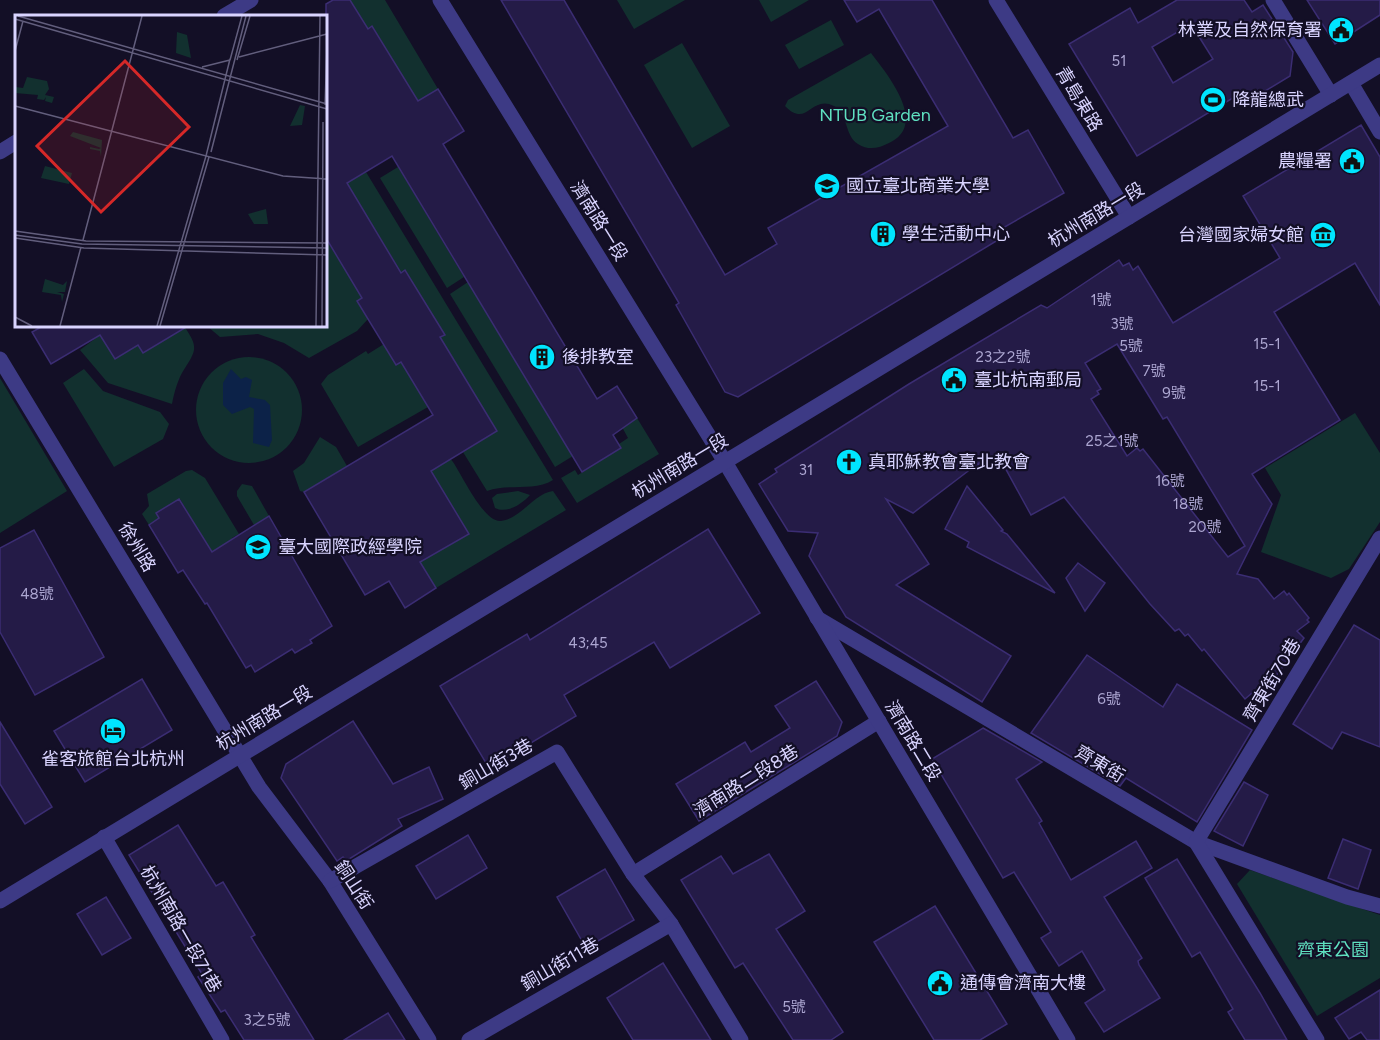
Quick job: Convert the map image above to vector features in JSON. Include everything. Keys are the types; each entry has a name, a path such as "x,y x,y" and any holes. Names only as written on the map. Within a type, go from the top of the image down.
{"street":[{"path":"226,15 251,0"},
{"name":"濟南路一段","path":"440,0 725,462"},
{"name":"青島東路","path":"996,0 1129,217"},
{"path":"1273,0 1331,95"},
{"name":"杭州南路一段","path":"0,901 1380,65"},
{"path":"1351,83 1380,132"},
{"path":"0,152 15,143"},
{"name":"徐州路","path":"0,359 240,755"},
{"name":"濟南路二段","path":"725,462 1068,1040"},
{"name":"齊東街70巷","path":"1196,842 1380,538"},
{"name":"齊東街","path":"817,618 1196,842 1347,897 1380,906"},
{"name":"濟南路二段8巷","path":"633,874 879,721"},
{"name":"銅山街3巷","path":"330,881 556,752 633,874 671,924 741,1040"},
{"name":"銅山街","path":"240,755 259,786 330,881 429,1040"},
{"name":"杭州南路一段71巷","path":"104,837 222,1040"},
{"path":"1196,842 1317,1040"},
{"name":"銅山街11巷","path":"469,1040 671,924"}],"green space":[{"path":"350,0 385,0 438,89 420,100 423,104 417,108 410,89 372,26 368,29"},
{"path":"617,0 685,0 634,29"},
{"path":"759,0 809,0 771,22"},
{"path":"831,20 844,45 799,69 785,45"},
{"path":"682,43 730,126 692,148 644,65"},
{"name":"NTUB Garden","path":"871,53 895,86 905,112 905,124 900,135 889,143 874,148 866,148 858,144 850,136 839,110 826,103 799,114 785,106 788,100"},
{"path":"398,167 464,277 447,288 380,178"},
{"path":"366,172 553,480 538,486 487,491 463,452 497,431 440,337 444,334 405,271 401,272 347,183"},
{"path":"329,244 362,298 368,319 357,331 309,358 284,343 258,334 220,337 208,327 327,327 327,245"},
{"path":"468,282 573,456 555,467 450,294"},
{"path":"182,329 186,329 190,335 194,349 178,381 172,404 108,383 80,350 100,335 138,345 143,353"},
{"path":"384,344 401,362 428,407 358,447 321,384 328,375 366,351 368,354"},
{"path":"249,357 269,361 286,373 298,390 302,410 298,430 286,447 269,459 249,463 229,459 212,447 200,430 196,410 200,390 212,373 229,361"},
{"path":"84,369 103,391 160,412 169,424 163,439 114,467 63,383"},
{"path":"0,378 67,491 0,533"},
{"path":"1355,413 1380,453 1380,522 1349,569 1331,578 1261,552 1281,495 1265,468"},
{"path":"637,418 659,454 577,503 561,478 575,470 578,475 621,448 619,444 628,438 622,427"},
{"path":"407,431 449,457 481,507 494,520 508,519 539,497 553,491 566,510 436,588 420,562 469,534"},
{"path":"320,437 336,447 347,466 304,492 300,491 293,471 304,463"},
{"path":"192,470 205,478 239,534 232,538 238,546 197,568 206,544 180,499 156,513 159,518 149,525 142,514 149,506 147,494 186,471"},
{"path":"242,484 252,486 269,516 254,525 237,496 237,491"},
{"path":"518,491 530,495 519,505 509,509 495,508 492,498 497,494"},
{"name":"齊東公園","path":"1250,870 1380,915 1380,978 1317,1016 1237,884"}],"water":[{"path":"231,369 241,379 246,377 252,380 249,397 265,400 270,405 272,440 269,447 253,443 254,409 250,407 232,414 223,405 223,383"}],"building":[{"path":"333,0 350,0 368,29 372,26 418,101 438,89 464,131 443,144 597,399 617,386 637,418 613,435 621,448 582,472 392,156 347,183 401,273 405,270 445,335 440,337 497,431 431,471 469,534 420,562 436,588 405,608 389,581 365,595 304,492 433,415 401,362 396,365 357,301 362,298 327,240 326,4"},
{"path":"501,0 564,0 725,275 777,244 768,228 948,126 879,9 857,22 844,0 932,0 1013,138 1028,130 1064,193 994,233 998,240 738,397 725,392 676,305 679,303"},
{"path":"1177,0 1244,0 1252,12 1263,5 1293,52 1290,76 1242,105 1236,96 1137,156 1069,44 1130,8 1138,23","holes":["1191,24 1213,59 1173,83 1152,47"]},
{"name":"林業及自然保育署","path":"1307,0 1380,0 1380,15 1335,44"},
{"path":"1361,125 1380,157 1380,305 1355,263 1274,312 1340,420 1252,474 1272,504 1237,574 1258,579 1274,599 1284,591 1287,595 1289,593 1309,618 1307,620 1309,622 1297,631 1304,638 1270,684 1266,681 1245,699 1204,649 1202,651 1188,634 1185,636 1179,629 1175,631 1150,604 1064,497 1031,515 998,455 977,468 980,462 913,513 886,499 929,564 896,585 1011,656 982,702 846,617 809,556 818,533 788,531 759,484 777,472 775,469 909,384 1041,305 1047,308 1119,260 1123,266 1129,263 1133,270 1138,266 1173,323 1280,258 1243,196","holes":["1117,344 1163,419 1167,417 1245,546 1228,557 1143,449 1140,451 1137,448 1127,456 1091,399 1099,394 1097,391 1101,389 1085,363"]},
{"path":"41,327 186,327 143,353 138,345 115,359 100,335 51,364 32,332"},
{"path":"967,486 1003,530 1001,531 1007,534 1055,593 967,547 969,542 945,529"},
{"path":"179,499 212,552 269,516 332,626 310,640 312,643 295,653 292,649 255,672 251,665 246,668 207,603 205,604 183,570 178,573 149,525 159,518 156,513"},
{"path":"708,529 760,613 670,668 654,642 564,695 576,716 489,768 440,686 527,634 530,640"},
{"path":"34,530 104,657 35,695 0,632 0,548"},
{"path":"1078,563 1105,583 1085,611 1066,578"},
{"path":"1354,625 1380,640 1380,747 1342,732 1332,749 1293,724"},
{"path":"1087,655 1163,707 1177,684 1252,730 1197,822 1126,778 1120,786 1031,733"},
{"name":"雀客旅館台北杭州","path":"142,679 172,730 85,782 54,731"},
{"path":"816,681 842,722 837,736 699,821 676,784 745,742 751,752 790,728 775,706"},
{"path":"353,721 393,784 429,767 443,799 398,819 402,826 346,861 343,857 337,861 281,778 286,764"},
{"path":"0,722 52,807 25,824 0,784"},
{"path":"983,728 1042,762 1016,779 1042,821 1039,823 1071,880 1136,841 1152,868 1104,897 1142,958 1138,961 1139,965 1160,998 1104,1032 1085,1003 1105,990 1082,951 1059,966 1041,938 1051,932 1014,872 1003,878 932,759"},
{"path":"1244,782 1268,795 1243,846 1214,831"},
{"path":"178,825 216,886 223,882 255,935 251,937 314,1040 244,1040 225,1010 221,1012 198,977 202,974 129,855"},
{"path":"468,835 487,868 436,899 416,866"},
{"path":"1343,839 1371,850 1358,889 1328,878"},
{"path":"769,854 805,911 776,929 843,1032 831,1040 793,1040 743,963 735,968 681,880 721,856 733,874"},
{"path":"1177,859 1287,1040 1245,1040 1228,1012 1233,1009 1200,952 1192,957 1145,878"},
{"path":"605,869 634,920 586,948 557,897"},
{"path":"106,897 131,938 102,955 77,914"},
{"name":"通傳會濟南大樓","path":"935,906 1007,1024 980,1040 934,1040 874,942"},
{"path":"663,963 711,1040 633,1040 607,998"},
{"path":"1380,990 1380,1040 1367,1040 1361,1032 1349,1039 1335,1018"},
{"path":"388,1013 405,1040 344,1040"}],"place":[{"name":"林業及自然保育署","path":"1341,30"},
{"name":"降龍總武","path":"1213,100"},
{"name":"農糧署","path":"1352,161"},
{"name":"國立臺北商業大學","path":"827,186"},
{"name":"學生活動中心","path":"883,234"},
{"name":"台灣國家婦女館","path":"1323,235"},
{"name":"後排教室","path":"542,357"},
{"name":"臺北杭南郵局","path":"954,380"},
{"name":"真耶穌教會臺北教會","path":"849,462"},
{"name":"臺大國際政經學院","path":"258,547"},
{"name":"雀客旅館台北杭州","path":"113,731"},
{"name":"通傳會濟南大樓","path":"940,983"}]}
